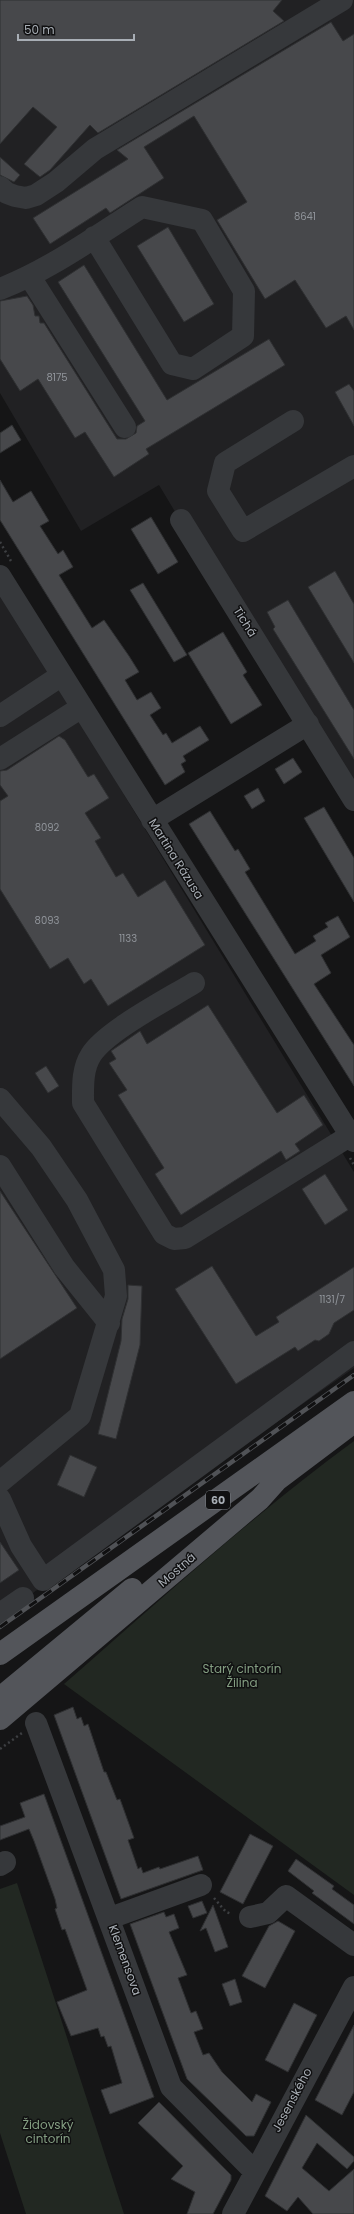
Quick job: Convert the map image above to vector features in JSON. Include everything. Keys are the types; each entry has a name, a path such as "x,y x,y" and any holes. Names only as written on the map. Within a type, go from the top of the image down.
{"main road":[{"name":"60","path":"0,1654 354,1402"},
{"name":"Mostná","path":"0,1719 260,1499 277,1480 354,1422"},
{"path":"0,1698 252,1492 277,1480"},
{"path":"0,1681 48,1644 81,1597"}],"street":[{"path":"0,187 7,193 15,196 26,198 36,195 56,182 94,149 342,0"},
{"path":"0,289 30,277 94,237 142,207 202,220 244,291 243,336 193,369 172,364 94,237"},
{"path":"30,277 125,427"},
{"path":"294,421 225,463 218,491 243,530 354,466"},
{"name":"Tichá","path":"181,520 354,800"},
{"name":"Martina Rázusa","path":"0,576 352,1138"},
{"path":"0,716 62,675"},
{"path":"0,759 82,707"},
{"path":"152,820 308,724"},
{"path":"194,983 106,1038 91,1055 83,1079 83,1103 164,1234 174,1239 185,1238 352,1138"},
{"path":"0,1099 41,1147 73,1194 114,1270 116,1296 80,1416 0,1482"},
{"path":"0,1166 64,1267 109,1323"},
{"path":"0,1499 22,1546 43,1580 354,1352"},
{"path":"0,1614 23,1598"},
{"name":"Klemensova","path":"36,1723 110,1918 171,2087 254,2171"},
{"path":"110,1918 201,1884"},
{"path":"250,1917 268,1913 286,1896 354,1945"},
{"name":"Jesenského","path":"233,2214 254,2171 354,1987"}],"path":[{"path":"0,1748 36,1723"},
{"path":"201,1884 226,1912 250,1917"}],"shaded area":[{"path":"0,0 354,0 354,810 159,485 81,531 0,393"},
{"path":"0,591 354,1172 354,1368 0,1616"}],"green space":[{"name":"Starý cintorín Žilina","path":"354,1441 354,1895 64,1684 242,1529"},
{"name":"Židovský cintorín","path":"17,1883 124,2214 26,2214 0,2133 0,1889"}],"building":[{"path":"0,0 282,0 273,11 284,21 98,133 90,125 50,170 40,177 24,164 57,127 33,107 0,144"},
{"path":"331,22 343,41 354,34 354,330 346,316 326,328 295,280 265,299 217,220 247,202 194,116 144,147 164,178 110,213 106,208 50,244 33,218 128,159 117,150"},
{"path":"0,157 20,175 14,182 0,175"},
{"path":"168,227 214,304 184,322 137,246"},
{"path":"84,265 167,400 269,339 285,365 146,449 149,454 114,477 85,432 75,438 38,379 20,391 0,359 0,301 27,296 33,305 35,316 39,316 40,323 44,323 117,439 126,439 136,433 137,426 145,421 58,282"},
{"path":"349,384 354,391 354,426 335,392"},
{"path":"12,425 21,440 0,453 0,433"},
{"path":"0,480 13,502 31,491 49,521 40,526 58,554 63,550 73,567 59,575 92,628 104,620 129,656 139,672 125,680 137,700 151,692 161,708 150,715 163,735 166,733 172,743 200,726 209,740 183,756 186,761 181,764 185,772 165,785 0,520"},
{"path":"151,517 178,562 158,574 131,529"},
{"path":"335,571 354,604 354,663 308,587"},
{"path":"143,583 187,655 174,662 130,590"},
{"path":"288,600 354,710 354,759 273,629 275,627 267,612"},
{"path":"223,632 247,672 243,675 262,705 231,724 188,653"},
{"path":"59,736 65,740 88,777 94,774 109,798 85,813 101,838 95,841 116,877 123,873 138,897 165,880 205,945 108,1006 91,979 84,984 68,958 50,969 0,889 0,801 8,796 0,785 0,771 7,770"},
{"path":"293,758 302,772 284,784 275,769"},
{"path":"258,788 265,801 252,809 244,796"},
{"path":"324,807 354,858 354,902 304,818"},
{"path":"210,811 235,851 238,849 250,869 245,872 295,954 316,941 313,936 328,927 325,923 338,916 350,937 321,955 331,973 314,984 354,1045 354,1086 189,824"},
{"path":"208,1005 277,1113 304,1095 323,1125 295,1144 300,1151 286,1160 281,1151 181,1215 155,1174 164,1168 118,1095 127,1090 109,1063 116,1059 111,1051 140,1031 147,1044"},
{"path":"46,1066 59,1086 48,1093 35,1073"},
{"path":"325,1174 348,1210 325,1225 302,1189"},
{"path":"0,1191 77,1308 0,1359"},
{"path":"212,1266 256,1336 279,1322 276,1317 354,1267 354,1310 334,1323 329,1334 319,1341 315,1340 298,1351 295,1347 236,1384 175,1289"},
{"path":"128,1285 142,1286 140,1345 116,1439 98,1434 121,1341 122,1319 128,1299"},
{"path":"70,1455 97,1467 84,1497 57,1485"},
{"path":"0,1542 19,1570 0,1583"},
{"path":"73,1707 77,1719 81,1717 84,1726 88,1724 104,1772 106,1772 117,1800 120,1799 134,1838 128,1840 138,1869 141,1867 143,1873 198,1856 203,1870 121,1899 54,1715"},
{"path":"44,1794 154,2097 110,2114 101,2090 122,2083 111,2046 108,2047 104,2036 101,2037 98,2028 71,2036 57,2002 87,1990 65,1929 62,1930 55,1909 57,1908 55,1899 34,1841 29,1829 0,1840 0,1826 25,1817 20,1803"},
{"path":"250,1834 273,1846 243,1904 220,1892"},
{"path":"296,1859 334,1886 332,1889 354,1905 354,1924 312,1893 314,1891 288,1871"},
{"path":"202,1901 207,1913 193,1918 188,1906"},
{"path":"213,1905 228,1947 215,1952 206,1928 200,1931"},
{"path":"164,1912 166,1917 174,1914 179,1928 169,1932 187,1975 178,1978 191,2013 196,2011 203,2029 194,2032 203,2055 209,2053 222,2072 252,2102 256,2094 271,2102 254,2136 246,2136 187,2079 130,1924"},
{"path":"278,1921 295,1931 265,1988 242,1976 269,1926"},
{"path":"235,1979 242,2002 230,2006 222,1984"},
{"path":"294,2003 317,2015 288,2072 265,2060"},
{"path":"354,2025 354,2092 342,2115 315,2100"},
{"path":"159,2102 231,2175 231,2180 213,2214 187,2214 195,2192 171,2179 183,2166 138,2123"},
{"path":"306,2115 354,2157 354,2161 347,2169 317,2143 302,2168 329,2191 354,2169 354,2214 313,2214 298,2197 287,2211 265,2196"}],"railway":[{"path":"0,1627 354,1375"}]}
